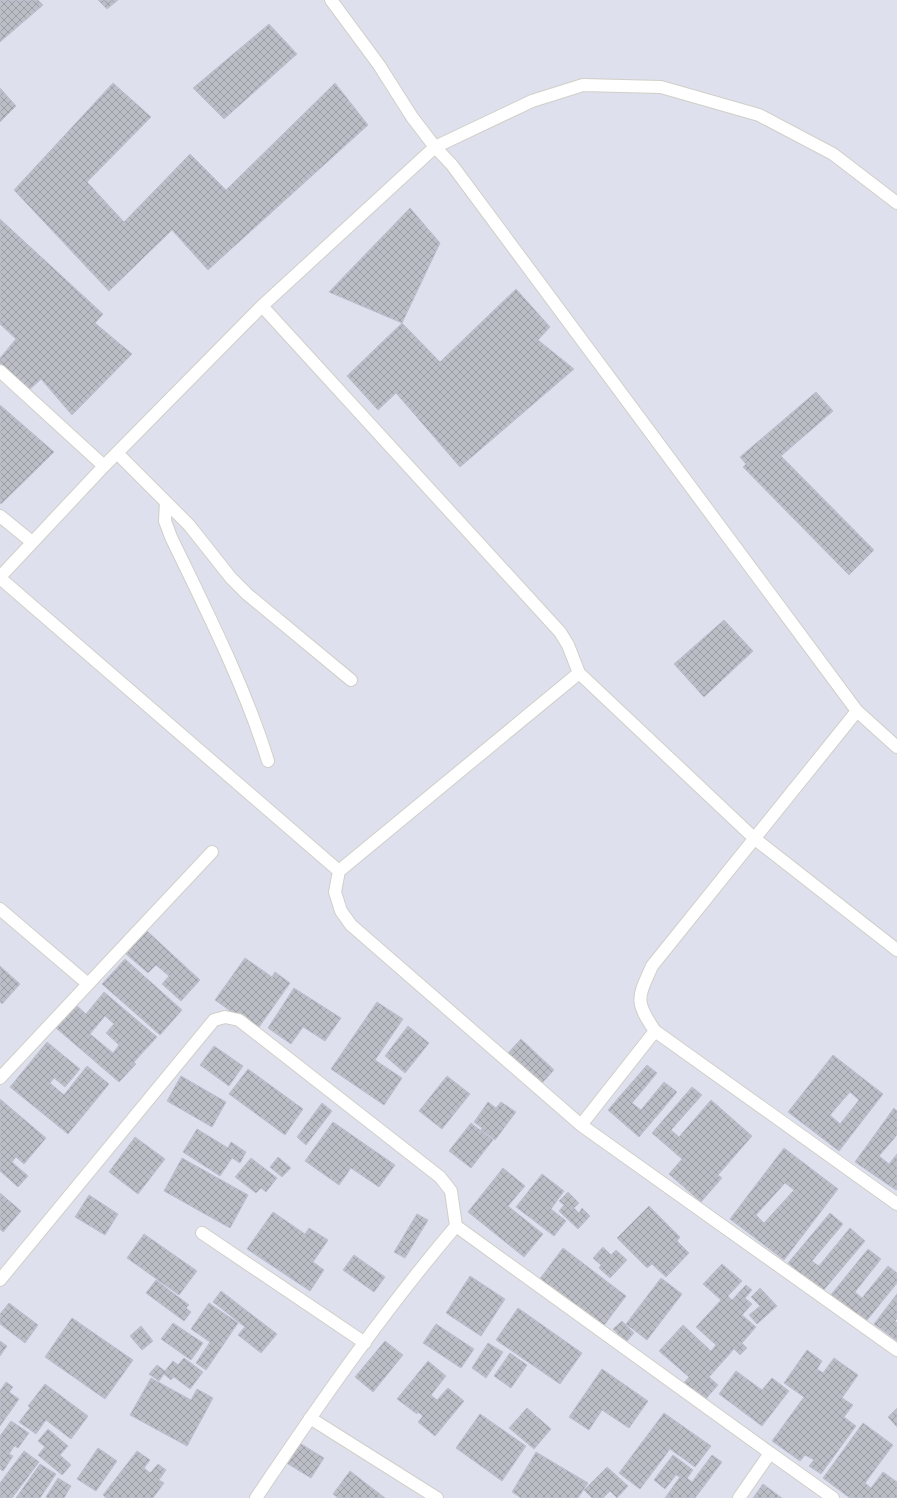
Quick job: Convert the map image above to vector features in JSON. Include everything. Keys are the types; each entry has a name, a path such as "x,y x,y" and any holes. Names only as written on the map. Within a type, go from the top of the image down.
{"street":[{"path":"331,0 379,65 412,117 435,147 456,170 857,711 897,747"},
{"path":"340,871 0,577 117,452 262,306 435,147 532,101 583,85 661,86 759,115 833,154 897,203"},
{"path":"262,306 560,632 568,645 578,672 755,839 897,950"},
{"path":"0,371 104,466"},
{"path":"117,452 189,525 231,578 242,589 351,680"},
{"path":"166,502 165,521 171,537 197,589 233,670 259,734 268,761"},
{"path":"0,516 32,542"},
{"path":"578,672 340,871 335,892 341,911 350,925 581,1125 897,1350"},
{"path":"857,711 652,966 642,988 639,1000 642,1012 655,1031 897,1204"},
{"path":"0,1078 212,852"},
{"path":"0,909 88,984"},
{"path":"0,1280 214,1020 225,1017 239,1020 440,1177 451,1191 456,1226 833,1498"},
{"path":"581,1125 655,1031"},
{"path":"256,1498 293,1442 364,1343 415,1274 456,1226"},
{"path":"202,1233 364,1343"},
{"path":"310,1418 437,1498"},
{"path":"739,1498 770,1453"}],"building":[{"path":"0,0 38,0 43,5 0,42"},
{"path":"98,0 118,0 107,9"},
{"path":"269,24 297,54 224,119 193,88"},
{"path":"113,83 151,117 87,182 124,222 190,154 226,190 335,83 368,125 208,270 172,230 109,291 14,190"},
{"path":"0,88 16,106 0,122"},
{"path":"410,208 440,243 402,323 329,292"},
{"path":"0,219 103,314 95,323 132,354 72,415 41,379 27,392 0,365 0,358 16,339 0,324"},
{"path":"516,289 550,327 538,340 574,369 460,467 396,393 378,410 347,376 402,323 440,362"},
{"path":"816,392 833,411 781,456 874,550 849,575 743,467 746,464 740,457"},
{"path":"0,405 54,452 1,504 0,503"},
{"path":"724,620 753,651 704,697 674,664"},
{"path":"147,931 200,980 181,1001 162,984 169,976 156,965 148,973 126,954"},
{"path":"245,958 272,977 275,972 290,983 257,1030 215,1000"},
{"path":"125,959 182,1010 160,1035 102,984"},
{"path":"0,966 20,984 2,1004 0,1002"},
{"path":"294,988 341,1018 325,1041 303,1027 291,1044 268,1028"},
{"path":"104,992 157,1037 134,1062 136,1064 119,1082 56,1028 76,1005 86,1014","holes":["105,1016 114,1024 106,1033 119,1045 113,1053 90,1034"]},
{"path":"377,1002 403,1019 375,1060 402,1078 384,1105 331,1069"},
{"path":"408,1026 429,1043 405,1073 385,1056"},
{"path":"521,1039 554,1070 541,1084 508,1053"},
{"path":"47,1042 80,1069 65,1087 54,1078 50,1083 64,1095 87,1066 109,1084 68,1134 10,1087"},
{"path":"214,1046 243,1066 229,1086 200,1065"},
{"path":"833,1055 883,1094 839,1151 788,1112","holes":["850,1092 859,1100 840,1124 830,1115"]},
{"path":"647,1065 657,1073 632,1103 641,1110 664,1082 677,1092 639,1137 608,1110"},
{"path":"248,1069 303,1109 285,1135 229,1094"},
{"path":"181,1076 226,1102 212,1127 167,1101"},
{"path":"447,1076 470,1094 442,1129 419,1111"},
{"path":"692,1087 702,1095 671,1130 679,1137 711,1100 752,1136 718,1175 722,1178 701,1202 669,1174 682,1159 652,1133"},
{"path":"0,1099 46,1138 24,1164 16,1157 12,1162 28,1176 18,1187 0,1171"},
{"path":"488,1102 496,1108 501,1102 516,1112 495,1140 481,1130 482,1128 474,1122"},
{"path":"322,1103 332,1111 306,1145 297,1137"},
{"path":"894,1108 897,1111 897,1135 879,1156 889,1164 897,1154 896,1190 855,1162"},
{"path":"333,1122 395,1165 379,1187 351,1168 339,1185 305,1161"},
{"path":"471,1123 493,1140 471,1168 449,1151"},
{"path":"197,1129 228,1148 231,1142 246,1152 240,1163 232,1158 220,1176 183,1152"},
{"path":"135,1137 165,1159 138,1194 109,1172"},
{"path":"784,1148 838,1189 784,1260 730,1219","holes":["785,1183 794,1190 764,1223 756,1215"]},
{"path":"278,1157 291,1168 282,1177 270,1167"},
{"path":"182,1158 248,1195 230,1228 164,1191"},
{"path":"251,1158 277,1178 266,1192 261,1188 256,1193 235,1177"},
{"path":"503,1168 525,1186 508,1206 543,1234 524,1257 468,1212"},
{"path":"542,1174 564,1191 551,1209 566,1221 554,1236 516,1207"},
{"path":"568,1192 579,1203 574,1208 579,1213 582,1208 590,1216 578,1229 559,1211 564,1205 559,1201"},
{"path":"0,1193 21,1211 3,1232 0,1229"},
{"path":"89,1195 118,1214 105,1235 75,1217"},
{"path":"649,1206 680,1237 677,1241 689,1253 666,1277 652,1264 647,1268 617,1238"},
{"path":"273,1212 305,1234 309,1228 328,1240 313,1262 324,1270 310,1291 247,1249"},
{"path":"830,1213 843,1224 812,1261 819,1266 850,1228 865,1241 822,1292 788,1263"},
{"path":"417,1214 428,1220 405,1258 394,1252"},
{"path":"144,1234 197,1271 179,1295 127,1258"},
{"path":"603,1247 611,1255 616,1250 627,1260 610,1278 599,1268 601,1265 593,1258"},
{"path":"563,1248 626,1296 602,1328 539,1280"},
{"path":"868,1249 881,1259 855,1292 862,1298 888,1266 897,1273 897,1283 864,1324 830,1296"},
{"path":"354,1255 385,1277 374,1292 343,1270"},
{"path":"722,1264 742,1281 728,1296 732,1300 746,1285 752,1290 745,1298 752,1304 742,1315 756,1327 742,1343 747,1348 740,1355 734,1349 709,1377 718,1385 703,1402 683,1384 689,1377 659,1351 683,1325 711,1351 716,1345 696,1327 721,1300 703,1284"},
{"path":"470,1276 505,1299 481,1336 446,1313"},
{"path":"661,1278 682,1294 647,1340 626,1324"},
{"path":"156,1280 189,1305 186,1308 191,1312 184,1321 146,1293"},
{"path":"760,1288 777,1306 757,1324 749,1315 760,1306 751,1297"},
{"path":"221,1291 277,1334 261,1353 238,1335 245,1327 213,1302"},
{"path":"897,1294 897,1319 895,1321 897,1323 897,1341 874,1324"},
{"path":"9,1303 38,1325 25,1343 0,1324 0,1314"},
{"path":"209,1303 238,1323 206,1370 196,1363 210,1342 191,1329"},
{"path":"518,1308 582,1353 560,1384 496,1340"},
{"path":"72,1318 133,1360 105,1399 45,1357"},
{"path":"622,1321 634,1333 626,1342 613,1329"},
{"path":"173,1323 203,1343 191,1360 161,1339"},
{"path":"436,1324 474,1349 461,1368 423,1343"},
{"path":"141,1326 153,1341 142,1350 130,1336"},
{"path":"0,1341 7,1346 0,1356"},
{"path":"385,1341 403,1355 373,1392 355,1377"},
{"path":"488,1343 503,1352 486,1378 472,1368"},
{"path":"807,1350 822,1361 817,1369 823,1373 834,1358 858,1375 842,1398 853,1405 844,1417 856,1426 821,1474 809,1466 814,1460 805,1455 800,1461 772,1441 804,1397 784,1383"},
{"path":"510,1353 527,1365 511,1388 494,1376"},
{"path":"184,1358 203,1372 190,1389 174,1377 171,1380 164,1374 159,1381 149,1374 157,1365 165,1371 173,1361 178,1365"},
{"path":"428,1361 446,1376 431,1395 437,1400 448,1388 464,1401 435,1436 418,1422 423,1416 418,1412 417,1414 397,1399"},
{"path":"602,1369 648,1401 629,1428 602,1410 589,1430 569,1417"},
{"path":"736,1371 762,1390 772,1378 789,1391 762,1426 719,1394"},
{"path":"151,1378 191,1400 197,1389 213,1398 187,1446 130,1415"},
{"path":"6,1382 13,1387 9,1392 19,1399 0,1426 0,1391"},
{"path":"45,1384 88,1416 71,1439 46,1420 36,1434 19,1422 30,1408 28,1406"},
{"path":"527,1408 551,1429 534,1449 509,1428"},
{"path":"897,1408 897,1427 888,1417"},
{"path":"664,1413 711,1446 695,1467 670,1449 640,1489 619,1473"},
{"path":"480,1414 526,1446 502,1481 456,1448"},
{"path":"11,1421 29,1433 18,1448 14,1446 9,1454 13,1456 3,1471 0,1469 0,1436"},
{"path":"863,1423 893,1445 865,1483 871,1488 883,1472 897,1482 897,1498 850,1498 823,1478"},
{"path":"48,1429 68,1446 60,1455 71,1465 62,1475 38,1455 45,1447 38,1441"},
{"path":"298,1442 324,1458 311,1478 285,1462"},
{"path":"98,1448 117,1461 96,1491 77,1479"},
{"path":"24,1451 39,1462 12,1498 0,1498 0,1483"},
{"path":"137,1451 150,1460 144,1468 150,1473 158,1464 166,1470 159,1480 164,1483 153,1498 106,1498 103,1495"},
{"path":"536,1452 588,1483 578,1498 521,1498 512,1492"},
{"path":"673,1455 693,1470 687,1478 692,1482 712,1455 722,1462 695,1498 665,1498 680,1477 676,1475 665,1489 654,1480"},
{"path":"40,1464 56,1474 40,1498 16,1498"},
{"path":"607,1467 628,1486 617,1498 610,1491 603,1498 592,1498 584,1490"},
{"path":"350,1471 385,1498 338,1498 333,1494"},
{"path":"58,1478 71,1486 64,1498 47,1498 46,1497"},
{"path":"763,1484 782,1498 753,1498"}]}
